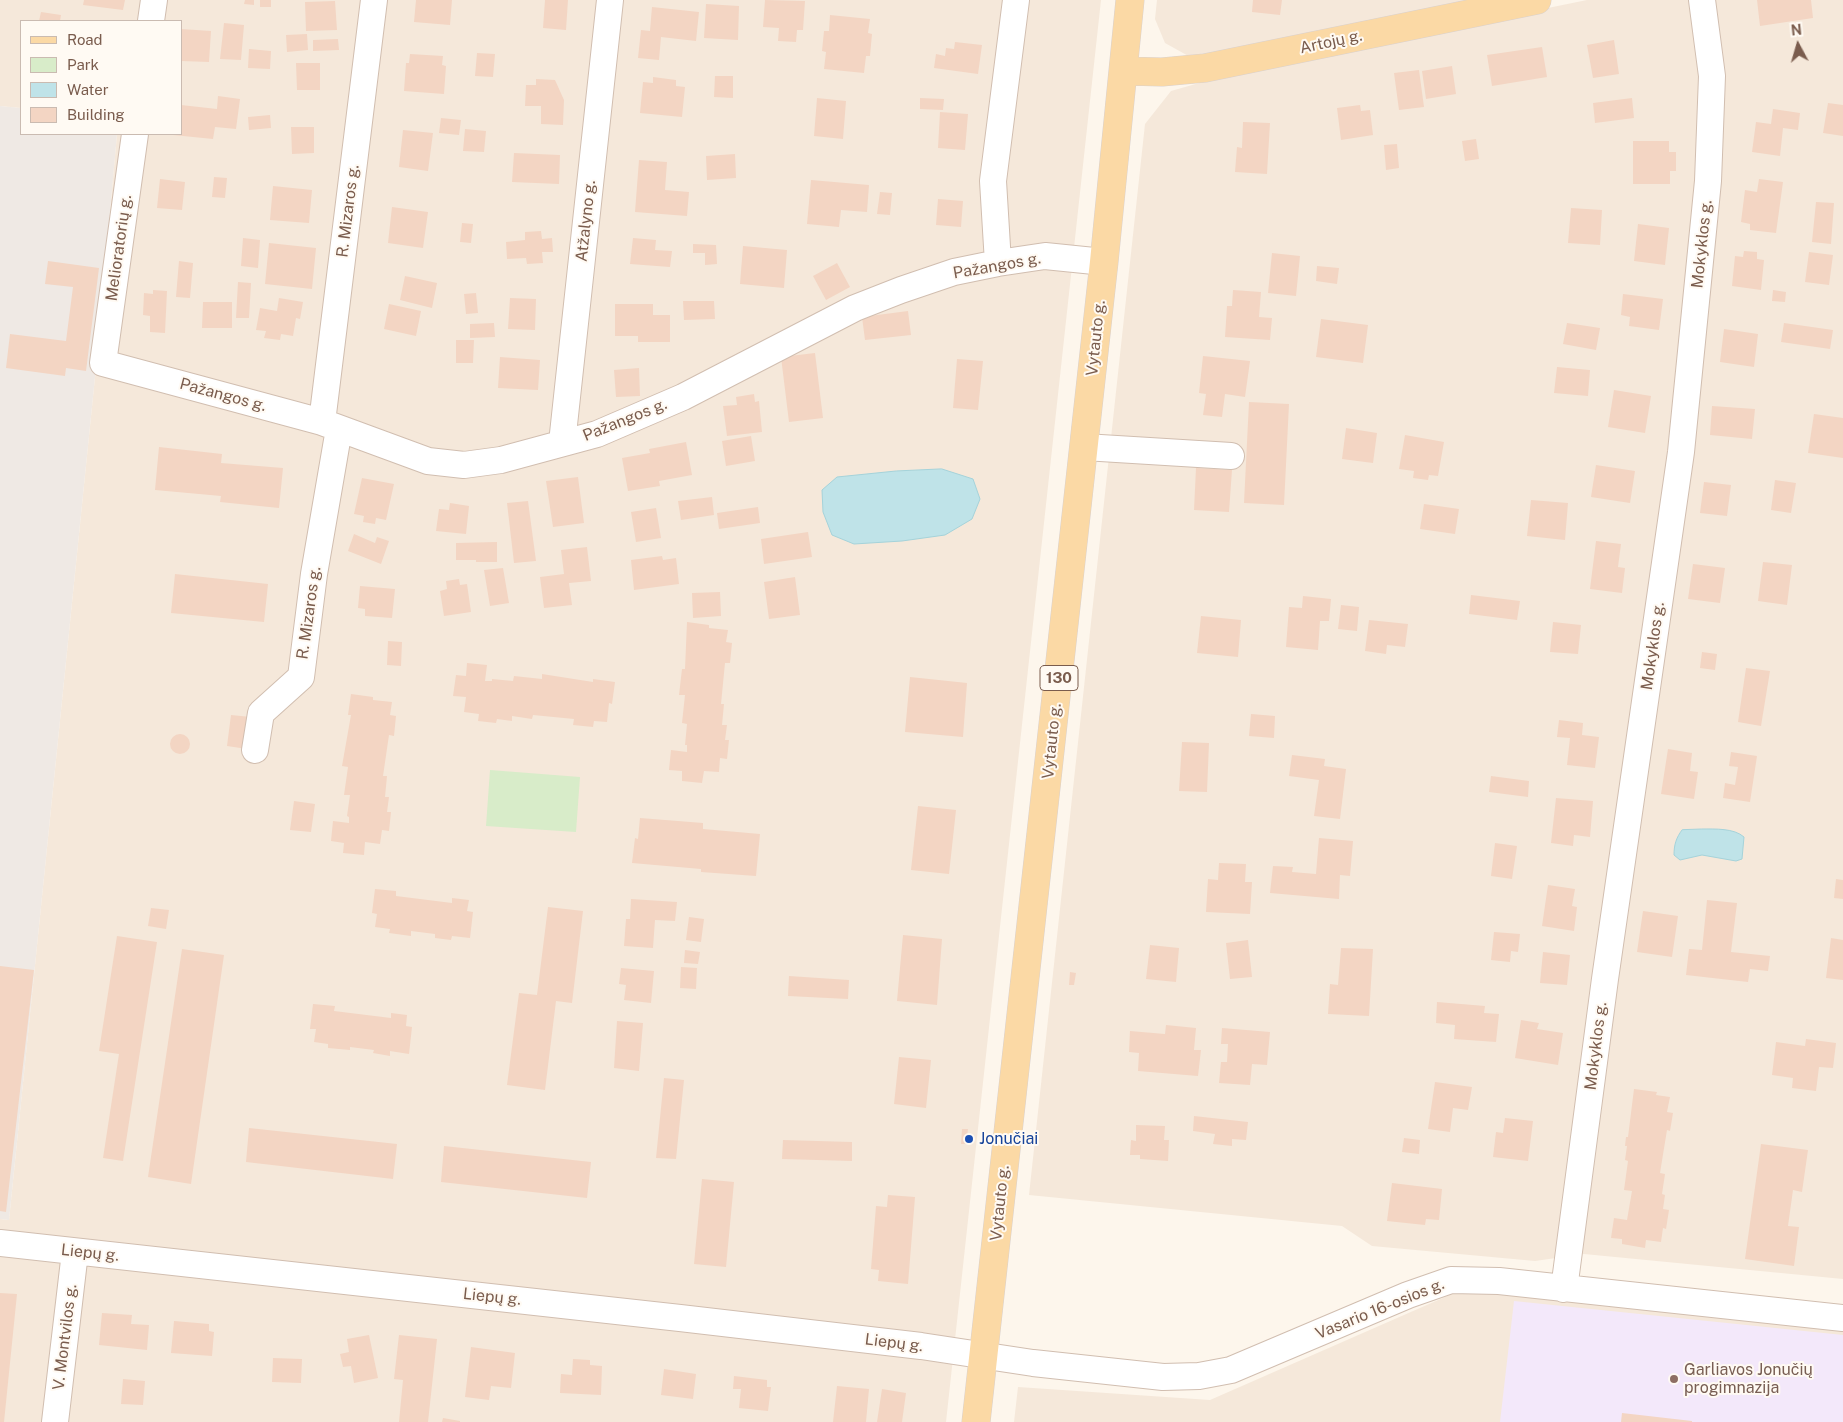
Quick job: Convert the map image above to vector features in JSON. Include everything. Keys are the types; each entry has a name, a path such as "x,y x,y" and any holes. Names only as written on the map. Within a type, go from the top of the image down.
{"main road":[{"name":"Vytauto g.","path":"976,1422 1084,447 1130,0"},
{"name":"Artojų g.","path":"1124,71 1162,72 1205,68 1537,0"}],"street":[{"path":"150,20 154,0"},
{"name":"R. Mizaros g.","path":"255,750 261,713 301,677 314,574 374,0"},
{"name":"Atžalyno g.","path":"562,443 610,0"},
{"path":"998,263 993,181 1016,0"},
{"name":"Mokyklos g.","path":"1564,1289 1604,979 1681,452 1708,181 1712,76 1702,0"},
{"name":"Melioratorių g.","path":"103,363 135,135"},
{"name":"Pažangos g.","path":"103,363 330,425 428,461 464,466 502,460 597,434 683,397 855,308 954,272 1045,256 1104,262"},
{"path":"1084,447 1231,456"},
{"name":"Liepų g.","path":"0,1244 680,1318 921,1346 984,1356"},
{"name":"V. Montvilos g.","path":"55,1422 75,1252"},
{"name":"Vasario 16-osios g.","path":"984,1356 1163,1377 1199,1376 1231,1370 1408,1295 1451,1280 1499,1281 1843,1318"}],"shaded area":[{"path":"0,0 1101,0 946,1422 0,1422 0,1219 9,1220 95,377 117,135 182,135 182,20 20,20 20,108 0,106"},
{"path":"1157,0 1482,0 1192,58 1165,43 1155,19"},
{"path":"1587,0 1843,0 1843,1279 1584,1254 1535,1261 1372,1246 1342,1226 1029,1195 1145,124 1171,91 1245,70"},
{"path":"0,106 20,108 20,135 117,135 95,377 9,1220 0,1219"},
{"path":"1477,1283 1843,1328 1843,1422 1014,1422 1018,1387 1210,1400"},
{"name":"Garliavos Jonučių progimnazija","path":"1514,1301 1843,1335 1843,1422 1500,1422"}],"green space":[{"path":"490,770 580,777 576,832 486,826"}],"water":[{"path":"942,469 973,479 980,499 972,519 945,535 902,541 854,544 832,535 823,512 822,490 837,477 896,471"},
{"path":"1682,830 1730,831 1744,837 1742,859 1736,861 1702,855 1680,860 1674,855 1674,848"}],"building":[{"path":"84,0 125,0 123,10 83,5"},
{"path":"245,0 254,0 254,5 244,4"},
{"path":"260,0 271,0 271,7 260,7"},
{"path":"416,0 452,0 450,25 414,22"},
{"path":"545,0 568,0 566,30 543,28"},
{"path":"765,0 805,1 803,30 797,30 796,42 778,41 779,28 763,27"},
{"path":"1253,0 1282,0 1280,15 1252,12"},
{"path":"1757,0 1811,0 1813,18 1760,26"},
{"path":"335,1 337,30 306,31 305,2"},
{"path":"706,4 739,6 738,40 704,38"},
{"path":"652,7 699,12 696,41 661,37 659,60 638,58 641,30 650,31"},
{"path":"41,12 61,15 60,20 39,20"},
{"path":"830,15 870,19 868,33 872,34 870,56 866,56 864,73 824,69 826,52 822,51 824,31 829,31"},
{"path":"224,23 244,25 241,60 220,59"},
{"path":"182,29 211,31 209,62 182,61"},
{"path":"307,34 308,50 287,52 286,35"},
{"path":"338,39 339,50 313,51 313,40"},
{"path":"1614,40 1619,74 1593,78 1587,45"},
{"path":"955,42 982,45 978,74 934,68 936,54 945,56 946,48 954,49"},
{"path":"1542,47 1547,77 1492,86 1487,55"},
{"path":"249,49 271,51 270,69 248,68"},
{"path":"477,53 495,54 493,77 475,76"},
{"path":"410,54 443,56 442,65 446,66 444,94 404,91 406,63 409,63"},
{"path":"296,63 320,63 320,90 297,90"},
{"path":"1452,66 1456,94 1426,99 1422,71"},
{"path":"1419,70 1424,107 1399,110 1394,73"},
{"path":"715,76 733,76 733,98 714,97"},
{"path":"653,77 676,80 676,86 685,87 682,117 640,113 643,82 653,83"},
{"path":"536,79 555,80 564,100 563,125 541,124 541,106 525,106 526,85 536,85"},
{"path":"218,96 240,99 236,129 215,127 213,139 173,135 182,135 182,105 217,109"},
{"path":"817,98 846,101 843,139 814,136"},
{"path":"920,98 944,99 943,110 920,109"},
{"path":"1632,98 1634,118 1595,123 1593,103"},
{"path":"1828,103 1843,105 1843,136 1823,133"},
{"path":"1360,105 1361,111 1370,110 1373,135 1341,140 1337,108"},
{"path":"1773,109 1800,113 1798,130 1783,128 1780,156 1752,152 1756,122 1771,124"},
{"path":"940,112 968,114 965,150 938,148"},
{"path":"270,115 271,128 249,130 248,117"},
{"path":"441,118 461,120 459,135 439,133"},
{"path":"1243,122 1270,123 1267,174 1235,172 1237,147 1242,148"},
{"path":"291,127 314,127 314,153 292,154"},
{"path":"465,129 486,131 484,152 463,151"},
{"path":"403,130 433,133 428,171 399,167"},
{"path":"1476,139 1479,159 1465,161 1462,141"},
{"path":"1633,141 1669,141 1669,152 1676,152 1676,171 1670,171 1670,184 1633,184"},
{"path":"1397,144 1399,168 1386,170 1384,145"},
{"path":"514,153 560,155 559,184 512,182"},
{"path":"735,154 736,178 707,180 706,156"},
{"path":"639,160 667,162 665,190 689,192 687,216 635,212"},
{"path":"214,177 227,178 225,198 212,197"},
{"path":"160,179 185,182 182,210 157,208"},
{"path":"1759,179 1783,182 1776,233 1750,230 1750,224 1741,222 1745,190 1757,192"},
{"path":"811,180 869,185 867,212 841,210 839,227 807,224"},
{"path":"273,186 312,190 309,223 270,220"},
{"path":"880,192 892,193 890,215 877,214"},
{"path":"938,199 963,201 961,227 936,225"},
{"path":"1816,202 1834,203 1831,244 1812,242"},
{"path":"392,207 428,212 423,248 388,243"},
{"path":"1571,208 1602,210 1600,245 1568,243"},
{"path":"462,223 473,224 471,243 460,242"},
{"path":"1638,224 1669,228 1665,265 1634,261"},
{"path":"541,231 542,239 552,238 553,252 542,252 543,263 527,264 526,258 507,259 506,242 525,240 525,232"},
{"path":"243,238 260,240 258,268 241,266"},
{"path":"633,238 656,240 655,250 672,251 670,267 630,264"},
{"path":"269,243 316,248 312,289 265,284"},
{"path":"693,244 716,245 717,264 705,265 705,253 693,253"},
{"path":"743,246 787,250 784,288 740,284"},
{"path":"1744,251 1757,252 1757,259 1764,260 1761,290 1732,286 1735,256 1743,257"},
{"path":"1809,252 1833,255 1829,285 1805,282"},
{"path":"1272,253 1300,256 1296,296 1268,293"},
{"path":"48,261 99,268 86,371 66,368 65,376 6,368 10,334 66,341 73,287 45,284"},
{"path":"179,261 193,263 190,298 176,297"},
{"path":"837,263 850,287 826,300 813,276"},
{"path":"1317,266 1339,268 1337,284 1316,281"},
{"path":"405,276 437,283 432,308 400,300"},
{"path":"238,282 251,283 249,318 236,318"},
{"path":"153,290 167,291 165,333 150,332 150,316 143,315 144,293 153,294"},
{"path":"1233,290 1261,292 1259,317 1272,318 1270,340 1225,337 1227,306 1232,306"},
{"path":"1773,290 1786,292 1785,302 1772,301"},
{"path":"476,293 478,313 466,314 464,294"},
{"path":"1623,294 1663,299 1659,330 1629,326 1630,317 1621,315"},
{"path":"279,298 303,302 300,319 296,318 293,336 281,334 280,340 264,338 266,331 256,330 260,308 277,311"},
{"path":"510,298 536,299 535,330 508,329"},
{"path":"683,301 714,301 715,319 684,320"},
{"path":"203,302 232,302 232,328 202,328"},
{"path":"389,304 421,311 416,336 384,329"},
{"path":"615,304 653,304 653,315 670,315 670,342 638,342 638,336 615,336"},
{"path":"908,311 911,335 865,340 862,317"},
{"path":"1321,319 1368,325 1363,363 1316,357"},
{"path":"494,323 495,337 470,338 470,324"},
{"path":"1567,323 1600,328 1596,350 1563,344"},
{"path":"1784,323 1833,330 1830,349 1781,342"},
{"path":"1724,329 1758,334 1754,367 1720,362"},
{"path":"456,340 474,340 473,363 456,363"},
{"path":"815,353 823,418 789,422 781,357"},
{"path":"1203,356 1250,361 1245,397 1225,394 1222,417 1203,415 1206,394 1199,393"},
{"path":"500,357 540,360 538,390 498,388"},
{"path":"957,359 983,361 978,410 953,408"},
{"path":"1557,367 1590,370 1588,396 1554,393"},
{"path":"639,368 640,396 616,397 614,370"},
{"path":"1614,390 1651,396 1645,433 1608,427"},
{"path":"754,394 755,402 759,401 762,432 727,436 723,406 737,405 736,397"},
{"path":"1249,402 1289,404 1284,505 1244,503"},
{"path":"1712,406 1755,409 1752,439 1710,435"},
{"path":"1814,414 1843,418 1843,458 1808,453"},
{"path":"1346,428 1377,433 1373,463 1342,459"},
{"path":"1405,435 1444,442 1438,476 1429,475 1428,480 1413,478 1414,471 1399,469"},
{"path":"751,436 755,461 726,466 722,441"},
{"path":"686,442 692,475 659,481 660,486 628,491 622,458 650,453 649,449"},
{"path":"159,447 222,454 221,463 283,468 279,508 220,502 221,496 155,490"},
{"path":"1596,465 1635,471 1630,503 1591,497"},
{"path":"1196,468 1232,470 1229,512 1194,510"},
{"path":"578,477 584,523 553,527 546,481"},
{"path":"362,478 394,484 386,520 376,518 375,524 363,522 364,516 354,514"},
{"path":"1775,480 1796,483 1791,513 1771,510"},
{"path":"1704,482 1731,485 1727,516 1700,513"},
{"path":"712,497 714,515 681,520 678,501"},
{"path":"1531,500 1568,503 1565,540 1527,536"},
{"path":"528,501 536,561 514,563 507,503"},
{"path":"450,503 469,506 466,534 436,531 439,509 449,510"},
{"path":"1424,504 1459,509 1455,534 1420,529"},
{"path":"758,507 760,523 719,529 717,513"},
{"path":"656,508 661,538 636,542 631,512"},
{"path":"808,532 812,557 764,564 761,539"},
{"path":"354,534 375,543 377,537 389,541 381,564 348,551"},
{"path":"1596,541 1621,544 1618,567 1625,568 1622,593 1590,589"},
{"path":"497,542 497,562 456,560 456,543"},
{"path":"587,547 591,581 569,583 572,605 544,608 540,577 564,574 561,550"},
{"path":"662,556 663,560 676,558 679,584 634,590 631,560"},
{"path":"1763,562 1792,565 1787,605 1758,601"},
{"path":"1693,564 1725,568 1720,603 1688,599"},
{"path":"503,568 509,603 490,606 484,570"},
{"path":"175,574 268,584 264,622 171,613"},
{"path":"795,577 800,615 769,619 764,582"},
{"path":"459,579 460,585 467,584 471,612 444,616 440,591 447,589 446,581"},
{"path":"360,586 395,589 392,618 365,616 365,609 358,608"},
{"path":"720,592 721,616 693,618 692,593"},
{"path":"1471,595 1520,601 1517,620 1469,614"},
{"path":"1303,596 1331,599 1329,621 1320,621 1318,650 1286,647 1289,607 1302,608"},
{"path":"1341,605 1359,607 1357,631 1338,629"},
{"path":"1201,616 1241,620 1238,657 1197,653"},
{"path":"1369,620 1408,624 1405,647 1387,645 1386,654 1365,651"},
{"path":"687,622 709,625 709,628 728,630 726,642 732,643 730,663 725,663 721,704 724,704 722,725 727,725 725,740 729,740 727,759 720,758 719,772 704,771 702,783 682,781 682,771 669,770 671,750 687,752 687,745 685,745 687,724 682,723 685,695 679,695 682,669 685,669"},
{"path":"1553,622 1581,625 1578,654 1550,652"},
{"path":"388,641 402,642 401,666 387,665"},
{"path":"1702,652 1717,654 1715,670 1700,668"},
{"path":"467,663 487,665 485,681 492,681 492,679 513,681 514,676 542,679 542,674 593,682 593,679 615,682 612,704 609,703 607,722 594,721 593,727 573,725 574,719 533,715 532,719 512,716 512,721 497,719 496,723 478,721 479,714 464,712 466,697 453,696 456,675 466,676"},
{"path":"1746,668 1770,671 1761,726 1738,722"},
{"path":"910,677 967,683 963,737 905,732"},
{"path":"351,694 373,697 373,700 392,702 390,715 396,716 394,736 389,735 383,776 387,776 385,797 389,797 387,812 391,812 389,831 382,830 380,844 365,842 364,855 343,853 344,843 331,841 333,821 349,823 349,817 347,816 350,795 344,795 348,767 342,766 351,715 348,715"},
{"path":"1251,714 1275,716 1274,738 1249,736"},
{"path":"231,715 251,717 247,749 227,746"},
{"path":"1559,720 1583,723 1582,735 1599,737 1595,768 1567,765 1570,738 1557,737"},
{"path":"176,734 184,734 190,740 190,748 184,754 176,754 170,748 170,740"},
{"path":"1182,742 1209,743 1207,792 1179,791"},
{"path":"1668,749 1692,753 1690,771 1698,772 1694,799 1661,794"},
{"path":"1731,752 1757,756 1750,802 1723,798 1725,783 1735,785 1738,767 1729,766"},
{"path":"1292,755 1325,759 1324,766 1346,769 1340,819 1314,816 1319,780 1289,776"},
{"path":"1491,776 1529,781 1528,797 1489,792"},
{"path":"1556,798 1593,801 1590,837 1574,835 1573,846 1551,843"},
{"path":"294,801 315,804 311,832 290,830"},
{"path":"918,806 956,810 949,874 911,870"},
{"path":"640,818 703,823 703,829 760,834 756,876 701,872 701,869 632,863 635,838 638,839"},
{"path":"1319,838 1353,841 1350,876 1340,875 1339,899 1270,893 1273,866 1293,867 1292,872 1316,874"},
{"path":"1495,843 1517,846 1512,879 1491,876"},
{"path":"1219,863 1246,864 1245,882 1252,882 1250,914 1206,912 1208,879 1218,880"},
{"path":"1836,879 1843,880 1843,899 1834,898"},
{"path":"1548,885 1575,889 1572,906 1577,907 1574,931 1542,926"},
{"path":"375,889 396,891 396,896 452,903 452,898 469,900 467,911 473,912 470,938 452,936 451,940 435,938 435,934 411,931 411,936 389,933 390,929 375,927 377,914 372,913"},
{"path":"631,899 677,902 675,921 655,920 653,948 624,946 626,919 630,919"},
{"path":"1707,900 1737,903 1731,952 1770,956 1768,971 1750,969 1748,982 1686,975 1689,949 1702,950"},
{"path":"548,907 583,911 572,1003 556,1001 545,1090 507,1085 519,993 537,995"},
{"path":"151,908 169,910 166,929 148,926"},
{"path":"1643,911 1678,916 1672,957 1637,952"},
{"path":"689,917 704,919 701,942 686,940"},
{"path":"1494,932 1520,934 1518,952 1511,951 1510,962 1491,960"},
{"path":"903,935 942,939 937,1005 897,1001"},
{"path":"117,936 157,942 123,1161 103,1158 119,1054 99,1051"},
{"path":"1831,938 1843,940 1843,980 1826,978"},
{"path":"1248,940 1252,977 1230,979 1226,943"},
{"path":"1150,945 1179,948 1176,982 1146,979"},
{"path":"1341,948 1373,949 1369,1016 1328,1014 1330,984 1338,985"},
{"path":"182,949 224,955 191,1184 148,1177"},
{"path":"685,950 700,952 698,964 684,963"},
{"path":"1543,952 1570,955 1567,985 1540,983"},
{"path":"0,966 34,970 6,1212 0,1211"},
{"path":"681,967 697,968 696,989 680,988"},
{"path":"621,968 654,971 651,1003 624,1000 626,985 619,984"},
{"path":"1070,972 1076,973 1074,985 1069,985"},
{"path":"789,976 849,980 848,999 788,996"},
{"path":"1437,1002 1485,1006 1484,1013 1499,1014 1496,1042 1454,1039 1455,1025 1436,1023"},
{"path":"313,1004 335,1006 334,1011 391,1018 391,1013 407,1015 406,1026 412,1027 409,1054 390,1051 390,1056 373,1053 374,1050 350,1047 350,1050 328,1048 328,1044 314,1042 316,1029 310,1029"},
{"path":"1521,1020 1539,1023 1537,1029 1563,1033 1558,1065 1515,1058"},
{"path":"617,1021 643,1023 639,1071 614,1068"},
{"path":"1166,1025 1196,1028 1194,1050 1201,1050 1198,1076 1138,1071 1139,1053 1129,1052 1130,1031 1165,1034"},
{"path":"1222,1028 1270,1032 1267,1065 1252,1064 1250,1085 1219,1083 1221,1062 1227,1062 1228,1044 1221,1044"},
{"path":"1806,1039 1836,1043 1833,1068 1819,1067 1816,1091 1792,1088 1793,1078 1772,1075 1776,1042 1805,1046"},
{"path":"899,1057 931,1060 926,1108 894,1104"},
{"path":"664,1078 684,1080 676,1159 656,1158"},
{"path":"1435,1082 1472,1087 1468,1110 1453,1108 1450,1132 1428,1129"},
{"path":"1634,1089 1657,1092 1656,1095 1670,1097 1667,1112 1673,1113 1670,1131 1667,1130 1660,1173 1665,1174 1662,1194 1665,1195 1663,1209 1669,1210 1666,1229 1663,1228 1661,1242 1646,1240 1645,1248 1622,1244 1622,1239 1611,1238 1614,1218 1627,1220 1632,1191 1624,1190 1628,1161 1625,1160 1627,1146 1625,1146 1626,1137 1628,1137"},
{"path":"1194,1116 1248,1122 1246,1140 1232,1139 1232,1146 1213,1144 1215,1134 1193,1131"},
{"path":"1505,1118 1533,1121 1528,1161 1493,1157 1496,1132 1503,1133"},
{"path":"1136,1125 1165,1126 1164,1140 1169,1140 1168,1161 1140,1159 1140,1155 1130,1155 1131,1140 1136,1141"},
{"path":"249,1128 397,1144 393,1179 246,1162"},
{"path":"962,1129 968,1129 966,1144 961,1144"},
{"path":"1404,1138 1420,1140 1419,1154 1402,1152"},
{"path":"783,1140 852,1142 852,1161 782,1159"},
{"path":"1761,1144 1808,1150 1802,1192 1793,1190 1788,1226 1799,1227 1794,1266 1745,1259"},
{"path":"444,1146 591,1162 587,1198 441,1182"},
{"path":"702,1179 734,1182 726,1267 694,1264"},
{"path":"1392,1183 1442,1189 1439,1220 1426,1219 1425,1225 1387,1221"},
{"path":"888,1195 915,1197 908,1284 878,1281 879,1270 871,1269 876,1206 887,1207"},
{"path":"0,1293 17,1294 4,1422 0,1422"},
{"path":"102,1313 132,1315 131,1324 149,1325 147,1350 99,1345"},
{"path":"174,1321 209,1324 209,1331 214,1332 212,1356 171,1353"},
{"path":"369,1335 378,1378 354,1383 351,1366 343,1367 340,1354 349,1352 347,1339"},
{"path":"399,1335 437,1339 428,1422 399,1422 403,1380 394,1379"},
{"path":"471,1347 515,1353 511,1388 491,1386 489,1400 465,1397"},
{"path":"273,1358 302,1359 301,1383 272,1382"},
{"path":"573,1359 590,1360 590,1365 602,1366 601,1395 560,1393 561,1374 572,1375"},
{"path":"664,1369 696,1374 693,1399 661,1395"},
{"path":"734,1376 767,1380 767,1387 771,1387 768,1411 739,1408 741,1389 733,1389"},
{"path":"123,1379 145,1381 143,1405 121,1404"},
{"path":"837,1386 869,1389 866,1422 833,1422"},
{"path":"882,1389 906,1393 902,1422 877,1422"},
{"path":"1622,1413 1692,1421 1692,1422 1621,1422"},
{"path":"443,1418 460,1421 460,1422 442,1422"}],"place":[{"name":"Jonučiai","path":"969,1139"},
{"name":"Garliavos Jonučių progimnazija","path":"1674,1379"}]}
